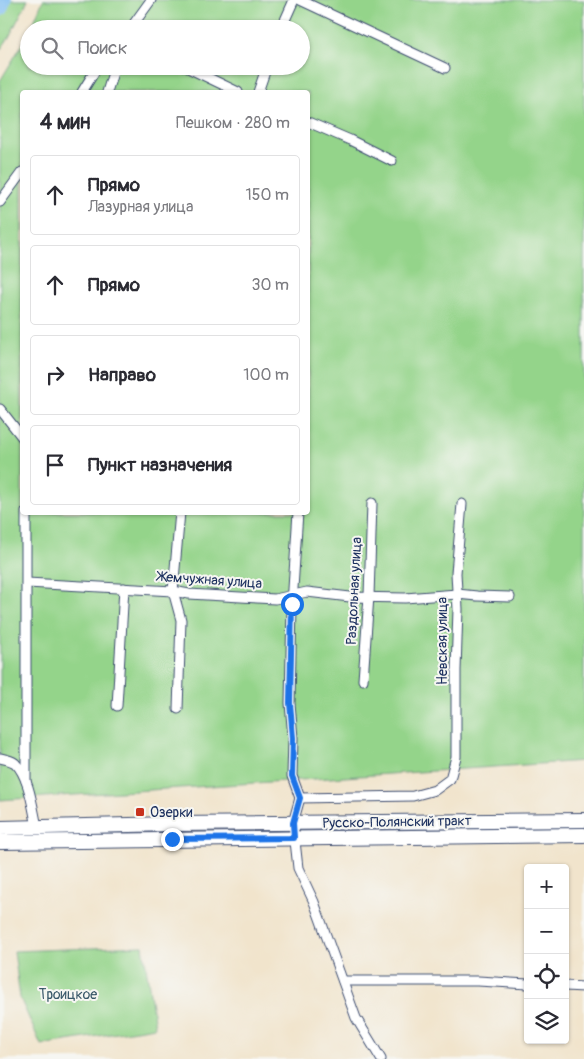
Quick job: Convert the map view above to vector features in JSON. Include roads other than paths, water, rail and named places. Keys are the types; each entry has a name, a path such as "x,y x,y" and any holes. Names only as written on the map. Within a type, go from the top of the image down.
{"main road":[{"name":"Русско-Полянский тракт","path":"0,828 584,820"},
{"name":"Русско-Полянский тракт","path":"0,842 584,835"}],"street":[{"path":"137,20 151,0"},
{"path":"285,20 294,0"},
{"path":"300,0 445,68"},
{"path":"83,90 92,75"},
{"path":"108,90 112,75"},
{"path":"203,75 234,90"},
{"path":"259,90 264,75"},
{"path":"310,123 392,162"},
{"path":"0,202 20,175"},
{"path":"0,409 20,434"},
{"name":"Раздольная улица","path":"362,680 372,503"},
{"name":"Невская улица","path":"300,798 413,796 435,790 450,779 456,757 458,608 456,573 462,504"},
{"path":"26,515 26,781 37,827"},
{"path":"178,709 181,620 173,591 180,515"},
{"path":"298,515 290,703 293,738 292,776 300,798 293,823 298,868 314,902 356,1018 381,1059"},
{"name":"Жемчужная улица","path":"27,583 275,599 307,592 405,598 456,594 510,597"},
{"path":"117,706 124,588"},
{"path":"0,758 15,763 26,781"},
{"path":"343,982 478,981 524,984"},
{"path":"569,986 584,987"}],"waterway":[{"path":"0,9 4,0"}],"place":[{"name":"Озерки","path":"140,812"}],"park label":[{"name":"Троицкое","path":"68,994"}]}
